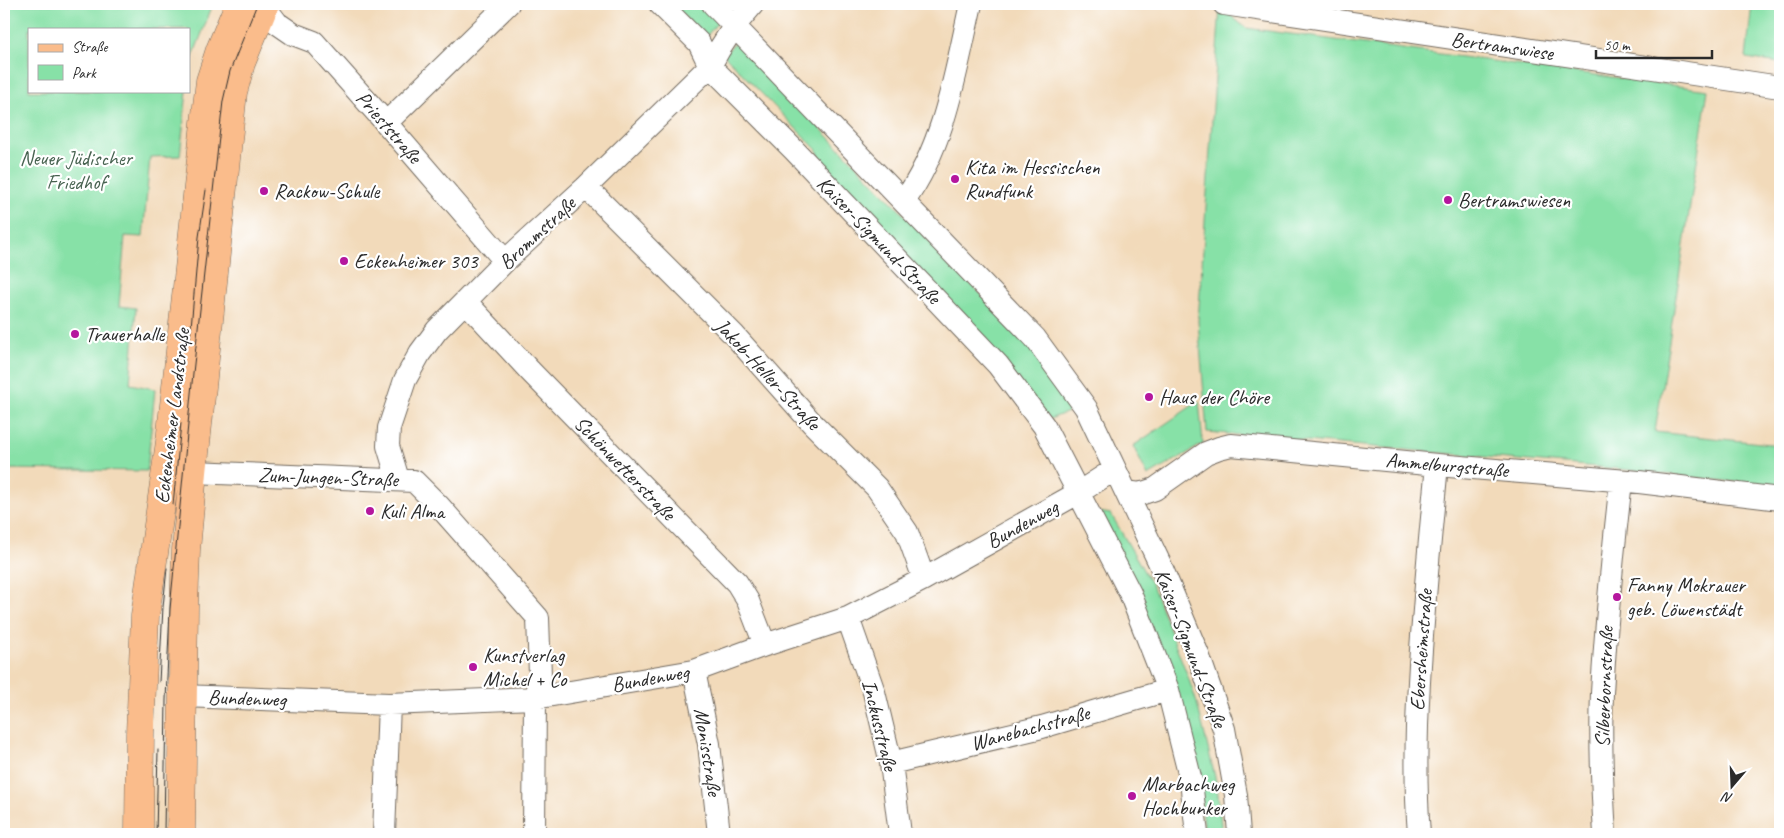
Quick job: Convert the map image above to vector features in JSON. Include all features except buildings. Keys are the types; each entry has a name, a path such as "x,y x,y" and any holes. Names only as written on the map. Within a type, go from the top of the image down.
{"main road":[{"name":"Eckenheimer Landstraße","path":"180,834 186,550 193,472 233,92 256,4"},
{"name":"Eckenheimer Landstraße","path":"139,834 140,733 145,616 175,400 210,81 220,50 256,4"}],"street":[{"name":"Prieststraße","path":"256,4 277,23 293,34 314,42 505,261"},
{"path":"386,123 508,4"},
{"name":"Kaiser-Sigmund-Straße","path":"660,4 699,43 710,66 794,150 998,366 1044,426 1130,593 1168,690 1190,781 1197,834"},
{"name":"Kaiser-Sigmund-Straße","path":"713,4 1036,338 1086,408 1126,492 1199,656 1224,729 1236,796 1239,834"},
{"name":"Brommstraße","path":"398,480 388,446 389,428 405,380 420,353 437,330 505,261 586,187 710,66 734,25 753,4"},
{"path":"904,201 916,184 947,113 971,4"},
{"name":"Bertramswiese","path":"1224,4 1780,87"},
{"name":"Jakob-Heller-Straße","path":"586,187 734,335 812,423 878,488 907,532 924,579"},
{"name":"Schönwetterstraße","path":"466,302 530,371 737,583 748,600 765,645"},
{"name":"Ammelburgstraße","path":"1126,492 1140,494 1155,489 1206,453 1231,445 1621,481 1780,499"},
{"name":"Ebersheimstraße","path":"1419,834 1417,807 1417,724 1423,612 1436,465"},
{"path":"1078,493 1115,469"},
{"path":"162,492 175,480 193,472"},
{"name":"Zum-Jungen-Straße","path":"193,472 414,480 439,506 538,618 540,675 535,698 534,834"},
{"name":"Silberbornstraße","path":"1605,834 1602,771 1602,695 1608,604 1621,481"},
{"name":"Bundenweg","path":"182,696 389,704 535,698 694,671 848,618 924,579 1078,493"},
{"name":"Inckusstraße","path":"848,618 874,692 891,763 900,834"},
{"name":"Monisstraße","path":"694,671 709,744 719,834"},
{"name":"Wanebachstraße","path":"891,763 1042,727 1168,690"},
{"path":"384,834 389,704"}],"green space":[{"name":"Neuer Jüdischer Friedhof","path":"4,4 213,4 190,64 190,28 28,28 28,92 187,92 180,156 150,157 143,237 125,236 119,306 136,308 130,384 155,389 147,471 4,469"},
{"path":"672,4 702,4 718,22 705,38"},
{"path":"1752,4 1780,4 1780,63 1746,58"},
{"name":"Bertramswiesen","path":"1220,7 1246,28 1708,90 1655,432 1780,445 1780,487 1620,469 1207,432 1198,321"},
{"path":"736,41 1029,344 1075,409 1050,419 827,175 817,150 724,55"},
{"path":"1199,401 1203,444 1148,476 1133,446"},
{"path":"1093,511 1111,514 1153,587 1197,703 1217,785 1222,834 1205,834 1199,783"}],"tram line":[{"path":"164,834 166,700 170,609 193,373 223,101 230,71 257,4"},
{"path":"190,339 199,237 206,190"},
{"path":"173,505 181,423"},
{"path":"159,682 167,568"},
{"path":"156,834 158,750"}],"place":[{"name":"Kita im Hessischen Rundfunk","path":"955,179"},
{"name":"Rackow-Schule","path":"264,191"},
{"name":"Bertramswiesen","path":"1448,200"},
{"name":"Eckenheimer 303","path":"344,261"},
{"name":"Trauerhalle","path":"75,334"},
{"name":"Haus der Chöre","path":"1149,397"},
{"name":"Kuli Alma","path":"370,511"},
{"name":"Fanny Mokrauer geb. Löwenstädt","path":"1617,597"},
{"name":"Kunstverlag Michel + Co","path":"473,667"},
{"name":"Marbachweg Hochbunker","path":"1132,796"}]}
